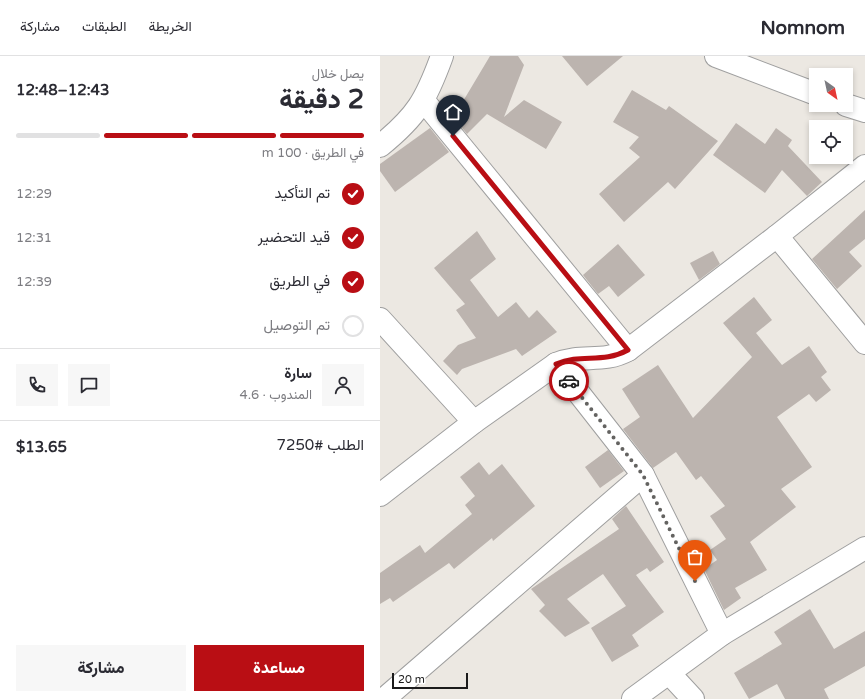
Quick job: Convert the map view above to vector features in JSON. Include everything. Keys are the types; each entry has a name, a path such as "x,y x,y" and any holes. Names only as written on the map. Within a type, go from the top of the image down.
{"street":[{"path":"380,146 401,128 424,101 442,56"},
{"path":"716,56 809,91"},
{"path":"424,101 628,350"},
{"path":"853,107 865,111"},
{"path":"380,495 474,422 556,364 568,359 603,359 616,356 628,350 777,236 865,166"},
{"path":"777,236 865,343"},
{"path":"380,319 474,422"},
{"path":"556,364 643,475 722,634"},
{"path":"384,699 643,475"},
{"path":"633,699 722,634 865,548"},
{"path":"669,673 693,699"}],"building":[{"path":"490,56 518,56 524,65 504,117 524,100 562,122 546,149 487,114 467,134 451,114 455,111 456,113"},
{"path":"562,56 623,56 587,86"},
{"path":"632,90 666,110 669,106 718,141 675,189 668,182 624,222 599,194 640,157 629,148 639,137 613,122"},
{"path":"736,123 765,144 776,128 792,140 788,146 822,182 807,196 782,170 765,193 713,155"},
{"path":"430,128 449,152 395,192 380,171 380,164"},
{"path":"865,210 865,239 849,252 862,266 837,289 812,259"},
{"path":"477,231 496,259 470,280 498,317 516,302 529,318 537,310 557,332 522,356 516,349 462,369 457,375 443,361 458,345 476,338 456,310 465,304 434,268"},
{"path":"618,244 645,275 618,297 609,286 598,294 583,275"},
{"path":"713,251 720,264 699,280 690,263"},
{"path":"754,297 772,320 756,333 782,365 809,346 827,372 821,377 831,390 816,402 809,394 777,417 812,467 781,489 796,507 750,542 767,570 735,588 741,598 724,610 704,569 717,560 710,550 726,539 710,516 725,506 701,476 696,480 676,452 653,468 623,429 640,417 622,389 658,365 693,418 752,357 723,323"},
{"path":"608,450 624,471 600,488 585,467"},
{"path":"479,462 489,475 502,464 535,506 493,541 492,538 454,569 449,563 393,602 390,598 380,604 380,573 420,545 425,553 472,514 465,505 475,496 460,477"},
{"path":"626,506 664,562 650,572 647,568 636,575 664,612 632,635 639,646 612,662 591,628 626,606 603,574 567,599 590,623 565,637 539,611 545,605 531,589 619,529 612,519"},
{"path":"810,609 834,649 865,631 865,666 824,689 829,699 785,699 777,684 749,699 734,673 782,644 774,632"}],"way so far":[{"path":"569,381 643,475 695,581"}],"route":[{"path":"453,136 628,350 616,356 603,359 568,359 556,364 569,381"}]}
